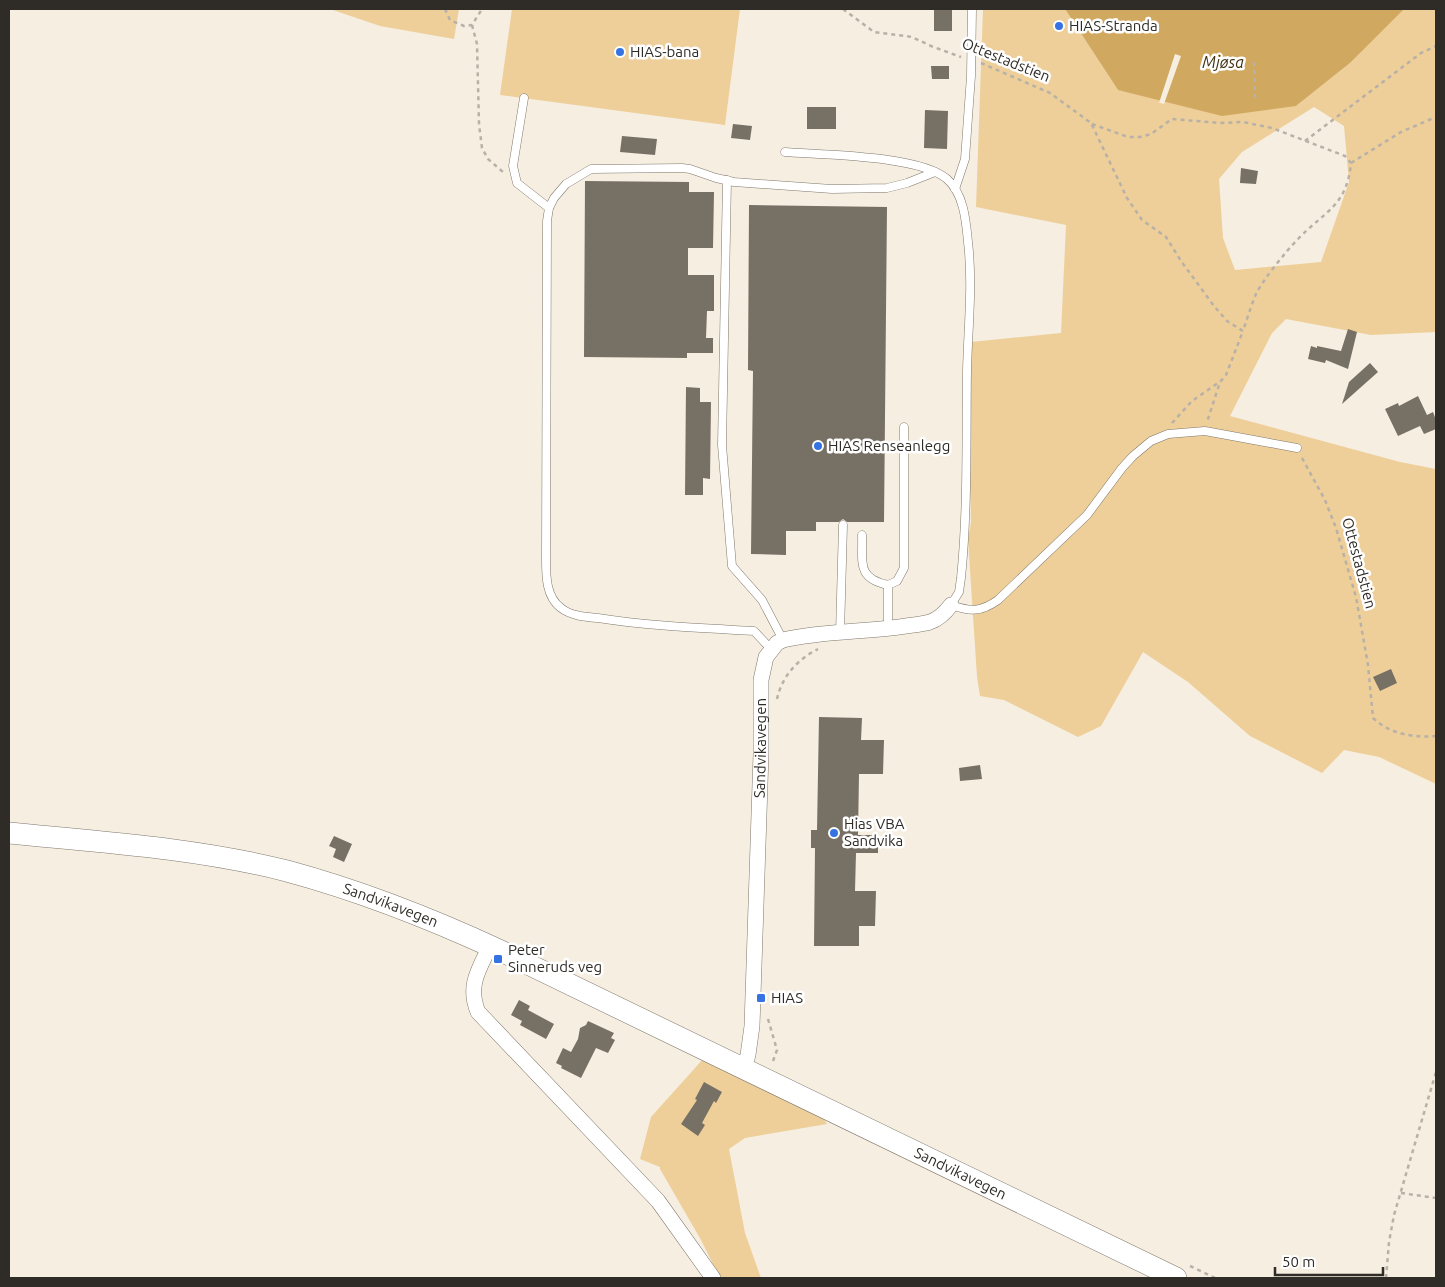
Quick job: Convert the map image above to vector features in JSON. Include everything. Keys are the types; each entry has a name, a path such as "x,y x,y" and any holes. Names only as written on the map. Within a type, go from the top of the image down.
{"main road":[{"name":"Sandvikavegen","path":"9,833 188,852 286,871 388,904 490,946 1176,1278"}],"street":[{"path":"777,645 840,633 930,622 944,614 951,605"},
{"name":"Sandvikavegen","path":"744,1068 752,1026 761,763 761,680 766,657 777,645"},
{"path":"490,946 475,978 473,988 478,1012 658,1201 713,1278"}],"lane":[{"path":"955,189 966,160 972,60 972,9"},
{"path":"524,98 513,166 517,184 549,208"},
{"path":"785,152 881,159 907,163 935,172 947,179 961,201 970,264 964,550 959,592 951,605 966,610 975,610 989,606 998,600 1087,515 1133,456 1144,446 1159,437 1180,432 1205,431 1298,448"},
{"path":"777,645 754,631 647,624 579,616 562,609 551,596 546,579 547,230 549,208 554,198 566,184 590,169 682,168 727,180 784,187 873,190 907,183 935,172"},
{"path":"727,180 722,445 732,566 762,600 777,645"},
{"path":"862,535 863,570 868,578 888,585 897,581 904,568 904,427"},
{"path":"840,633 843,525"},
{"path":"888,585 888,628"}],"path":[{"path":"445,9 450,20 464,26 472,25"},
{"path":"482,9 472,25 477,44 479,124 482,148 488,159 517,184"},
{"name":"Ottestadstien","path":"842,9 874,32 912,36 931,46 994,68 1050,93 1091,124 1127,198 1142,220 1166,237 1214,306 1227,321 1243,331"},
{"path":"1304,141 1421,53 1436,46"},
{"path":"1254,62 1255,99"},
{"path":"1351,163 1401,132 1436,117"},
{"path":"1091,124 1128,137 1140,137 1151,134 1172,119 1220,123 1242,122 1272,128 1345,156 1351,163 1350,176 1343,195 1331,211 1298,239 1256,293 1226,375 1220,382 1192,401 1159,437"},
{"path":"1205,431 1208,415 1220,382"},
{"name":"Ottestadstien","path":"1298,448 1325,500 1336,528 1356,597 1368,665 1373,718 1382,727 1401,734 1436,736"},
{"path":"777,706 777,697 780,689 795,664 820,648"},
{"path":"768,1010 768,1020 777,1050 772,1066"},
{"path":"1386,1278 1389,1242 1400,1192 1421,1128 1436,1072"},
{"path":"1400,1192 1436,1198"}],"shaded area":[{"path":"330,9 459,9 454,39 380,26"},
{"name":"HIAS-bana","path":"512,9 740,9 725,125 500,95"},
{"path":"983,9 1065,9 1118,90 1296,106 1350,63 1401,10 1436,9 1436,332 1371,335 1286,319 1272,333 1230,416 1400,462 1436,469 1436,784 1379,757 1344,750 1322,773 1250,736 1188,682 1143,652 1101,726 1078,737 1004,700 980,696 977,677 968,539 971,522 969,437 971,342 1061,333 1066,225 976,207","holes":["1314,107 1344,126 1349,182 1321,262 1235,270 1223,238 1219,179 1242,152"]},
{"path":"704,1058 816,1106 827,1124 745,1138 729,1149 745,1233 761,1278 720,1278 660,1167 640,1159 651,1117"}],"water":[{"name":"Mjøsa","path":"1065,9 1404,9 1350,63 1296,106 1222,116 1118,90"}],"pier":[{"path":"1175,54 1181,56 1164,104 1159,103"}],"building":[{"path":"934,9 952,9 952,31 934,31"},
{"path":"931,66 949,66 949,79 932,79"},
{"path":"807,107 836,107 836,129 807,129"},
{"path":"925,110 948,111 947,149 924,148"},
{"path":"733,124 752,126 750,140 731,138"},
{"path":"622,136 657,139 655,155 620,152"},
{"path":"1241,168 1258,171 1256,184 1240,183"},
{"path":"585,181 689,182 689,192 714,192 713,248 688,248 688,275 714,275 714,311 707,311 706,338 713,338 713,353 687,353 687,358 584,357"},
{"name":"HIAS Renseanlegg","path":"749,205 887,207 884,522 847,522 843,519 839,522 816,522 816,531 786,531 786,555 751,554 753,371 748,370"},
{"path":"1348,329 1357,332 1348,369 1326,360 1325,363 1308,359 1311,346 1341,351"},
{"path":"1370,363 1378,372 1342,404 1349,382"},
{"path":"686,387 700,388 700,402 711,402 710,479 703,478 703,495 685,495"},
{"path":"1418,396 1427,415 1433,412 1436,420 1436,429 1424,434 1420,426 1398,436 1385,409 1398,403 1399,406"},
{"path":"1391,669 1397,683 1380,691 1373,677"},
{"name":"Hias VBA Sandvika","path":"819,717 862,718 861,740 884,740 883,774 859,774 858,835 878,835 878,853 856,853 855,891 876,891 875,926 859,926 859,946 814,946 815,848 811,848 811,830 817,830"},
{"path":"980,765 982,779 960,781 959,768"},
{"path":"334,836 352,844 344,862 333,857 336,849 329,846"},
{"path":"519,1000 530,1006 528,1010 554,1024 546,1039 520,1025 522,1021 511,1015"},
{"path":"588,1021 614,1033 611,1038 615,1040 608,1053 596,1048 581,1078 561,1068 562,1066 556,1063 563,1048 571,1052 578,1039 580,1028 586,1025"},
{"path":"704,1082 722,1092 716,1103 714,1101 702,1123 705,1125 698,1136 681,1124 697,1100 695,1099"}],"place":[{"name":"HIAS-Stranda","path":"1059,26"},
{"name":"HIAS-bana","path":"620,52"},
{"name":"HIAS Renseanlegg","path":"818,446"},
{"name":"Hias VBA Sandvika","path":"834,833"},
{"name":"Peter Sinneruds veg","path":"498,959"},
{"name":"HIAS","path":"761,998"}]}
